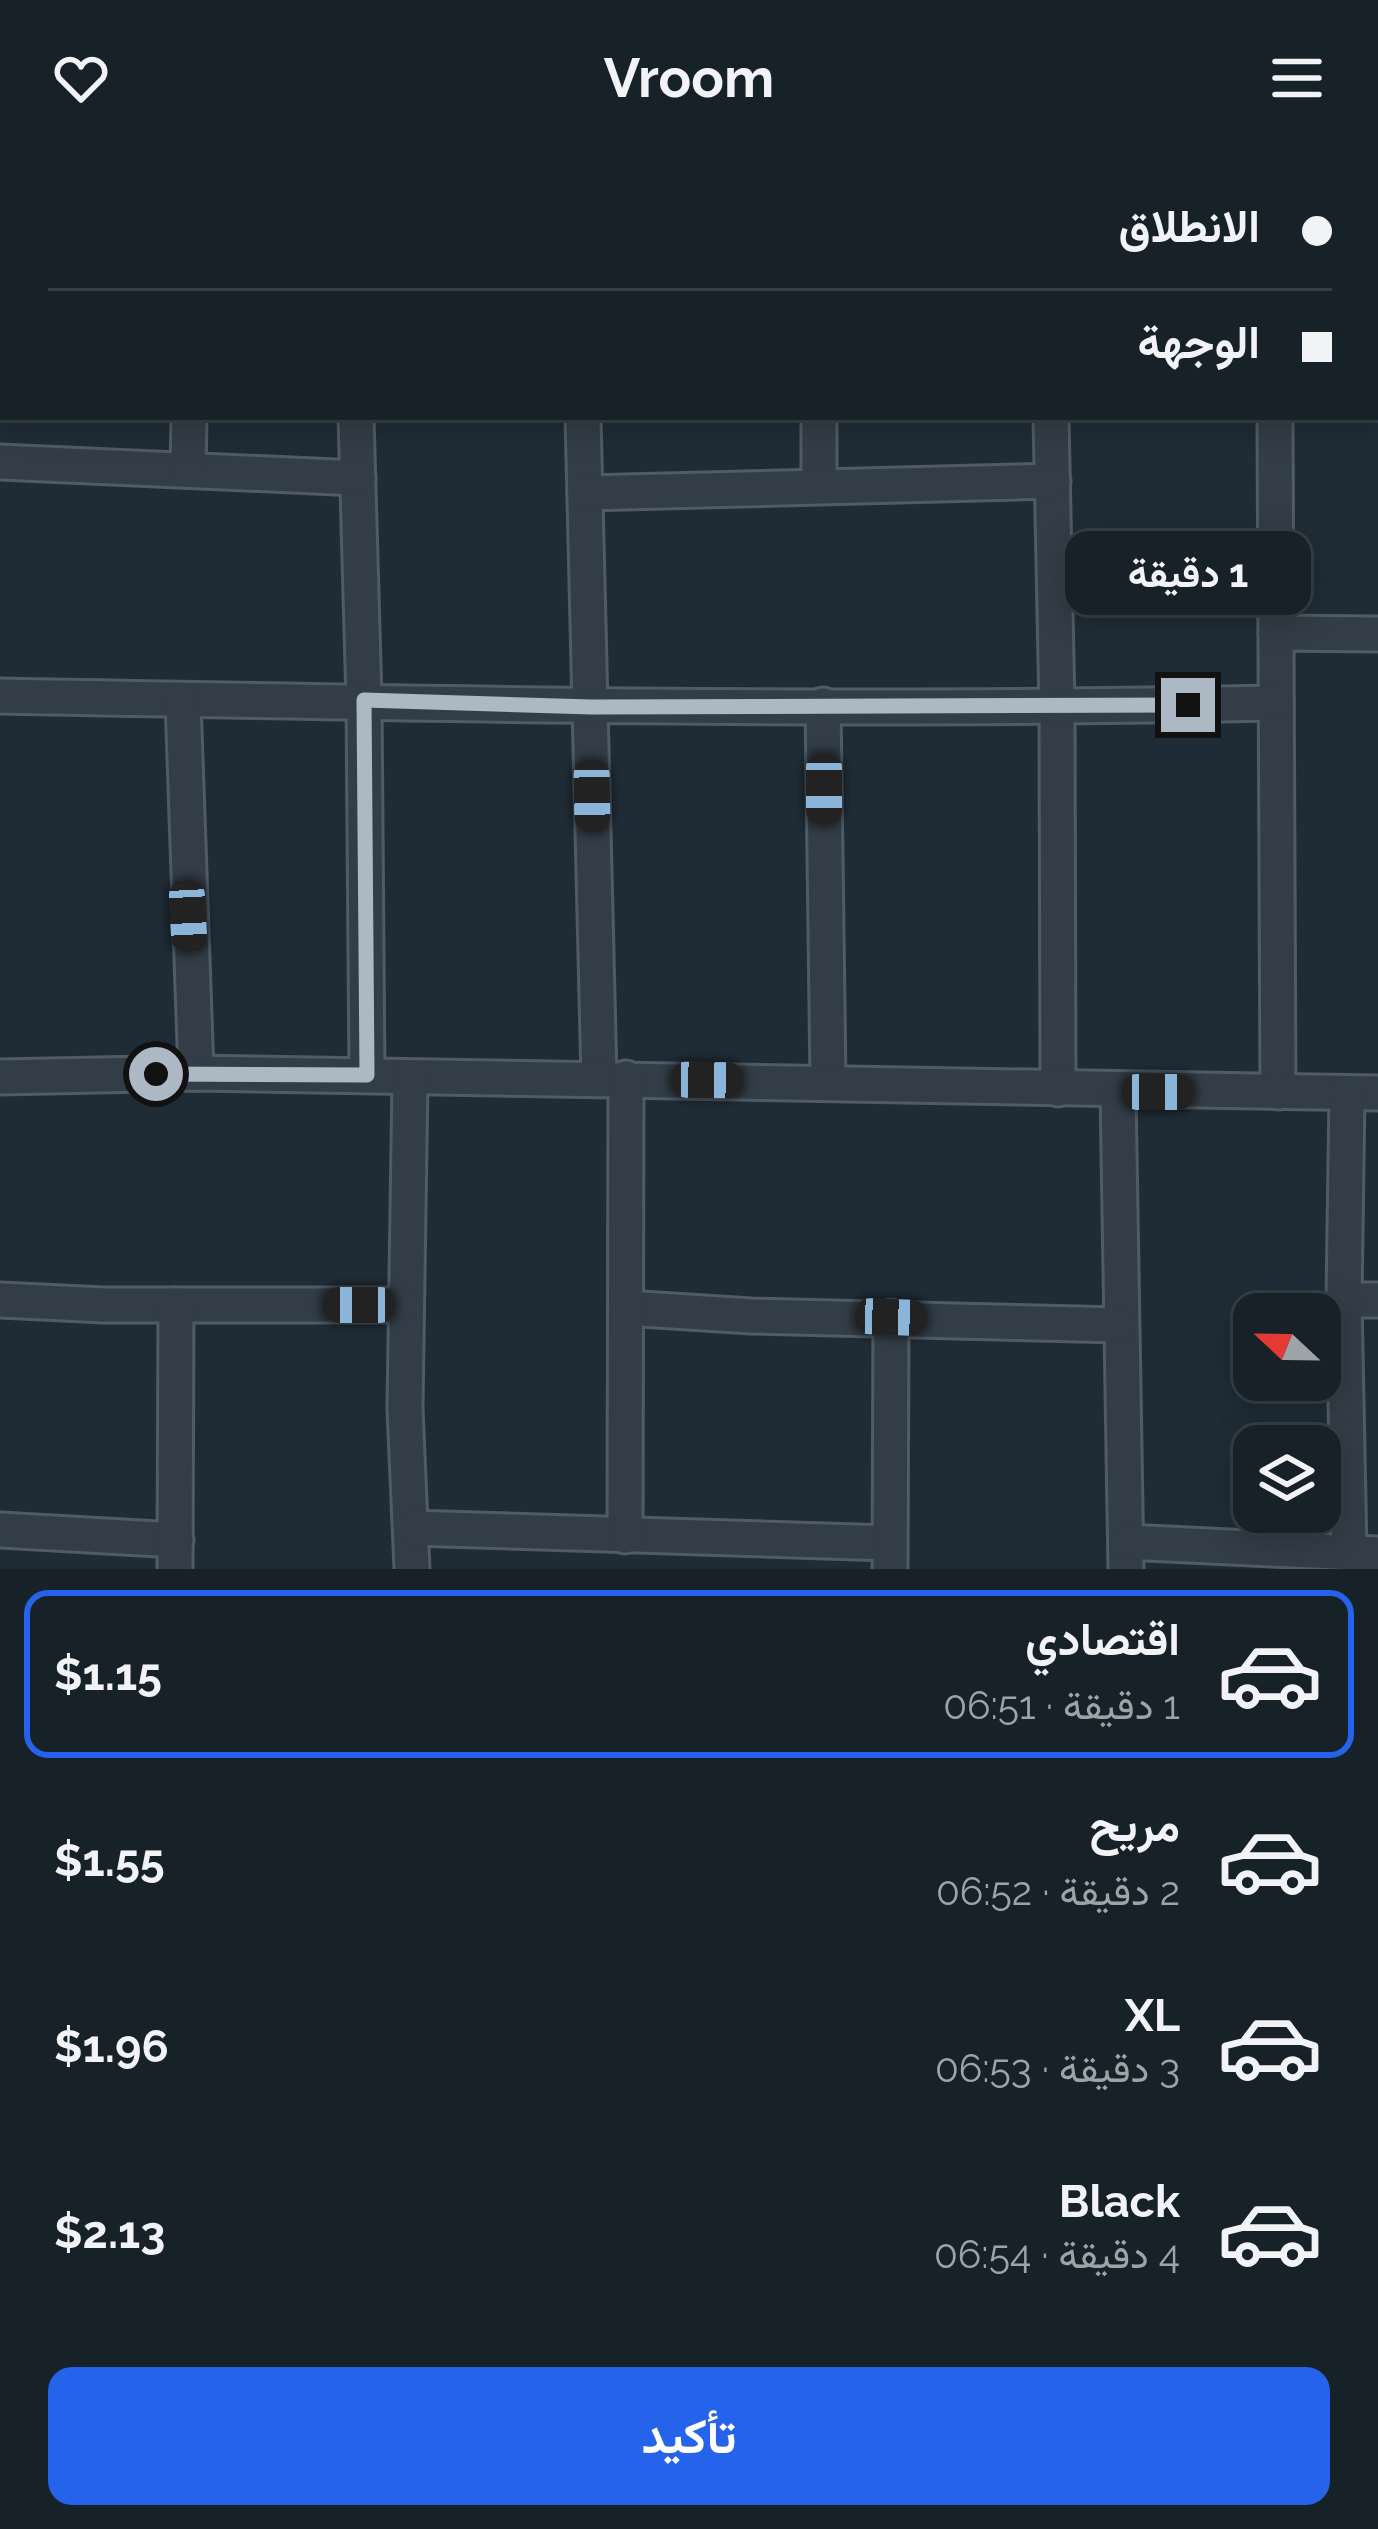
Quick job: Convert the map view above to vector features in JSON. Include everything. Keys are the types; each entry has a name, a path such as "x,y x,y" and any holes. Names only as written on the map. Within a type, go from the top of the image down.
{"street":[{"path":"188,470 189,420"},
{"path":"356,420 367,1075"},
{"path":"583,420 591,707 623,1198 625,1536"},
{"path":"819,420 819,487"},
{"path":"1051,420 1058,708 1058,1089"},
{"path":"1275,420 1278,1092"},
{"path":"0,462 358,478"},
{"path":"585,493 1053,481"},
{"path":"1276,633 1378,634"},
{"path":"0,696 591,707 1058,708 1276,703"},
{"path":"183,700 196,1073"},
{"path":"823,705 829,1082"},
{"path":"0,1077 367,1075 1363,1093 1363,1554 1126,1556 1118,1092"},
{"path":"410,1078 405,1305 412,1569"},
{"path":"0,1300 405,1305"},
{"path":"0,1530 176,1554 176,1305"},
{"path":"626,1308 751,1316 1120,1325"},
{"path":"411,1528 625,1536 890,1556 891,1317"}],"route":[{"path":"156,1074 367,1075 364,700 591,707 1188,705"}]}
